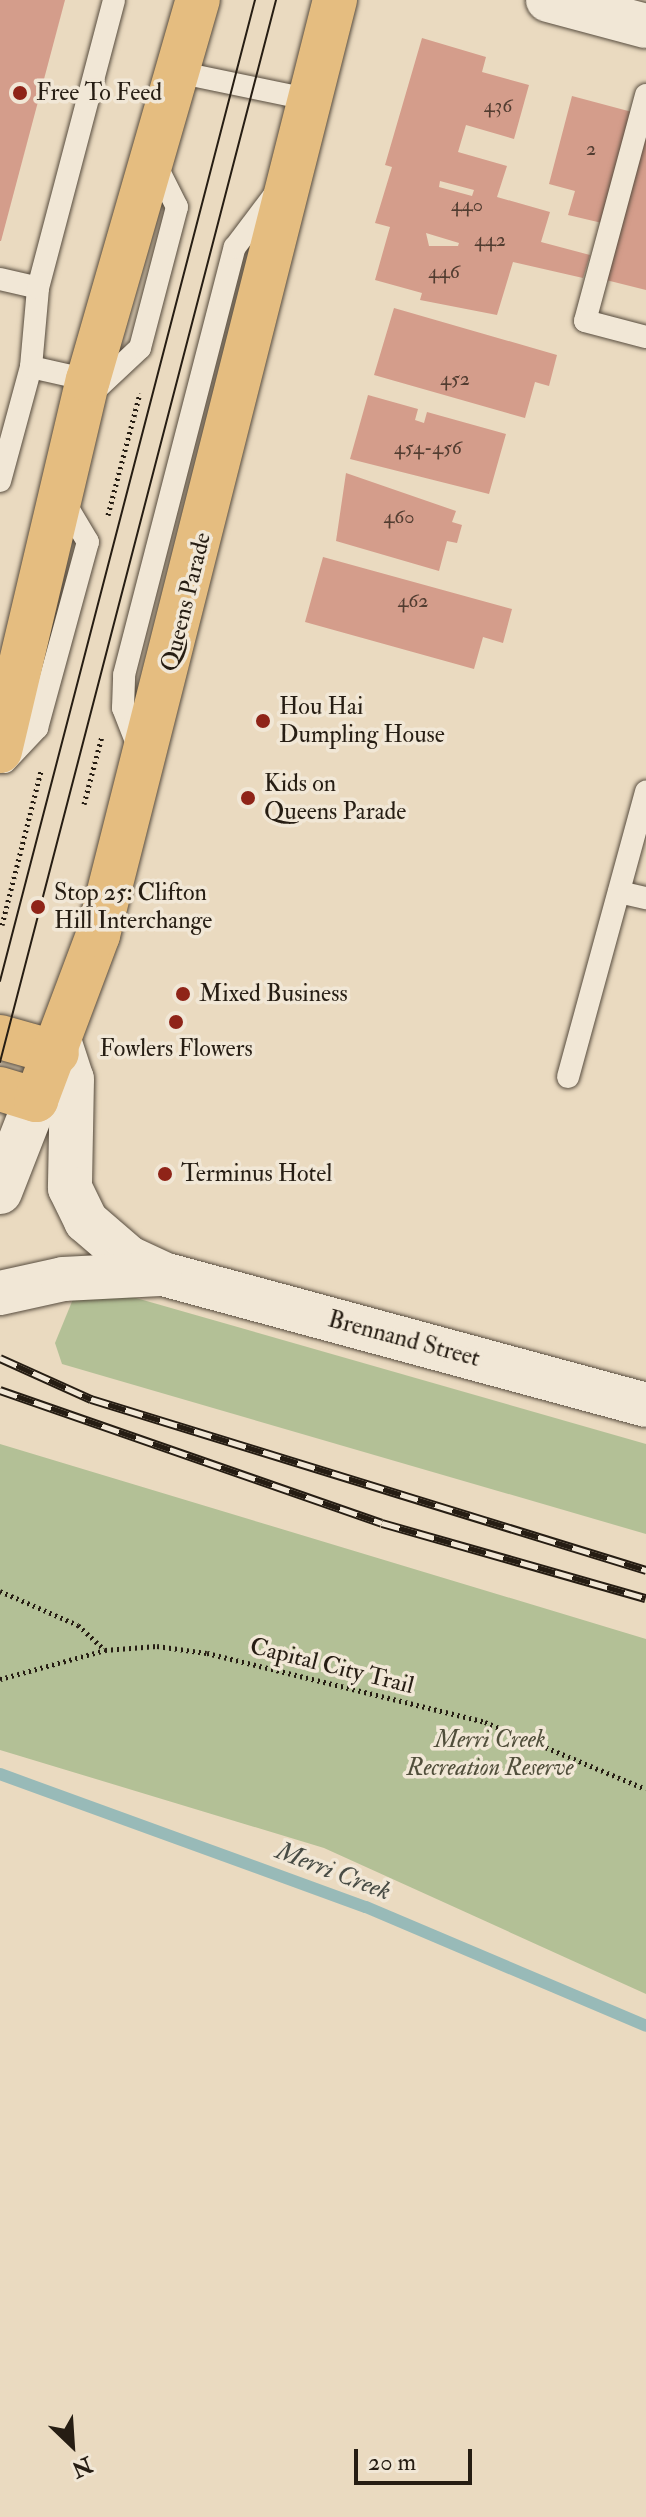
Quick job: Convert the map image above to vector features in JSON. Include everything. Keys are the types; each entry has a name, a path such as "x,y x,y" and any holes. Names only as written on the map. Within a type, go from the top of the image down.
{"main road":[{"path":"0,751 86,390 198,0"},
{"name":"Queens Parade","path":"18,1095 58,1048 145,765 196,474 284,183 335,0"},
{"path":"0,1037 58,1048"}],"street":[{"path":"548,0 646,26"},
{"name":"Brennand Street","path":"58,1048 72,1079 68,1172 77,1205 111,1246 163,1274 646,1405"},
{"name":"Queens Parade","path":"0,1192 18,1095"},
{"name":"Brennand Street","path":"0,1293 63,1279 163,1274"}],"lane":[{"path":"0,481 31,367 38,288 114,0"},
{"path":"177,72 307,99"},
{"path":"646,95 585,321 646,337"},
{"path":"0,279 38,288"},
{"path":"31,367 86,390"},
{"path":"0,768 37,728 88,542 60,494"},
{"path":"568,1077 646,791"},
{"path":"619,892 646,898"}],"path":[{"path":"0,1591 78,1625 105,1650"},
{"name":"Capital City Trail","path":"0,1679 105,1650 157,1646 207,1653 485,1722 646,1789"}],"green space":[{"path":"80,1282 646,1444 646,1534 62,1364 55,1343"},
{"name":"Merri Creek Recreation Reserve","path":"0,1444 646,1639 646,1994 324,1848 0,1750"}],"building":[{"name":"Free To Feed","path":"0,0 65,0 1,241 0,241"},
{"path":"422,38 486,57 482,72 529,85 514,139 466,125 458,152 507,166 497,197 550,212 541,242 590,255 583,278 513,262 497,315 420,300 422,293 375,280 390,227 375,223 392,167 385,165","holes":["440,181 474,190 472,196 439,187","426,233 459,243 458,246 429,246"]},
{"path":"572,96 632,112 602,223 568,215 575,191 549,184"},
{"path":"646,135 646,290 606,280"},
{"path":"394,308 557,355 549,386 535,382 525,418 374,375"},
{"path":"368,395 418,409 415,420 424,423 427,412 506,434 489,494 350,459"},
{"path":"346,473 456,511 452,522 462,525 457,543 447,541 439,571 336,541"},
{"path":"323,557 512,609 503,643 483,637 474,669 305,622"}],"waterway":[{"name":"Merri Creek","path":"0,1774 366,1907 646,2026"}],"tram line":[{"path":"0,981 255,0"},
{"path":"0,1062 276,0"}],"railway":[{"path":"0,1358 91,1399 646,1570"},
{"path":"0,1390 382,1523 646,1598"}],"place":[{"name":"Free To Feed","path":"20,93"},
{"name":"Hou Hai Dumpling House","path":"263,721"},
{"name":"Kids on Queens Parade","path":"248,798"},
{"name":"Stop 25: Clifton Hill Interchange","path":"38,907"},
{"name":"Mixed Business","path":"183,994"},
{"name":"Fowlers Flowers","path":"176,1022"},
{"name":"Terminus Hotel","path":"165,1174"}]}
